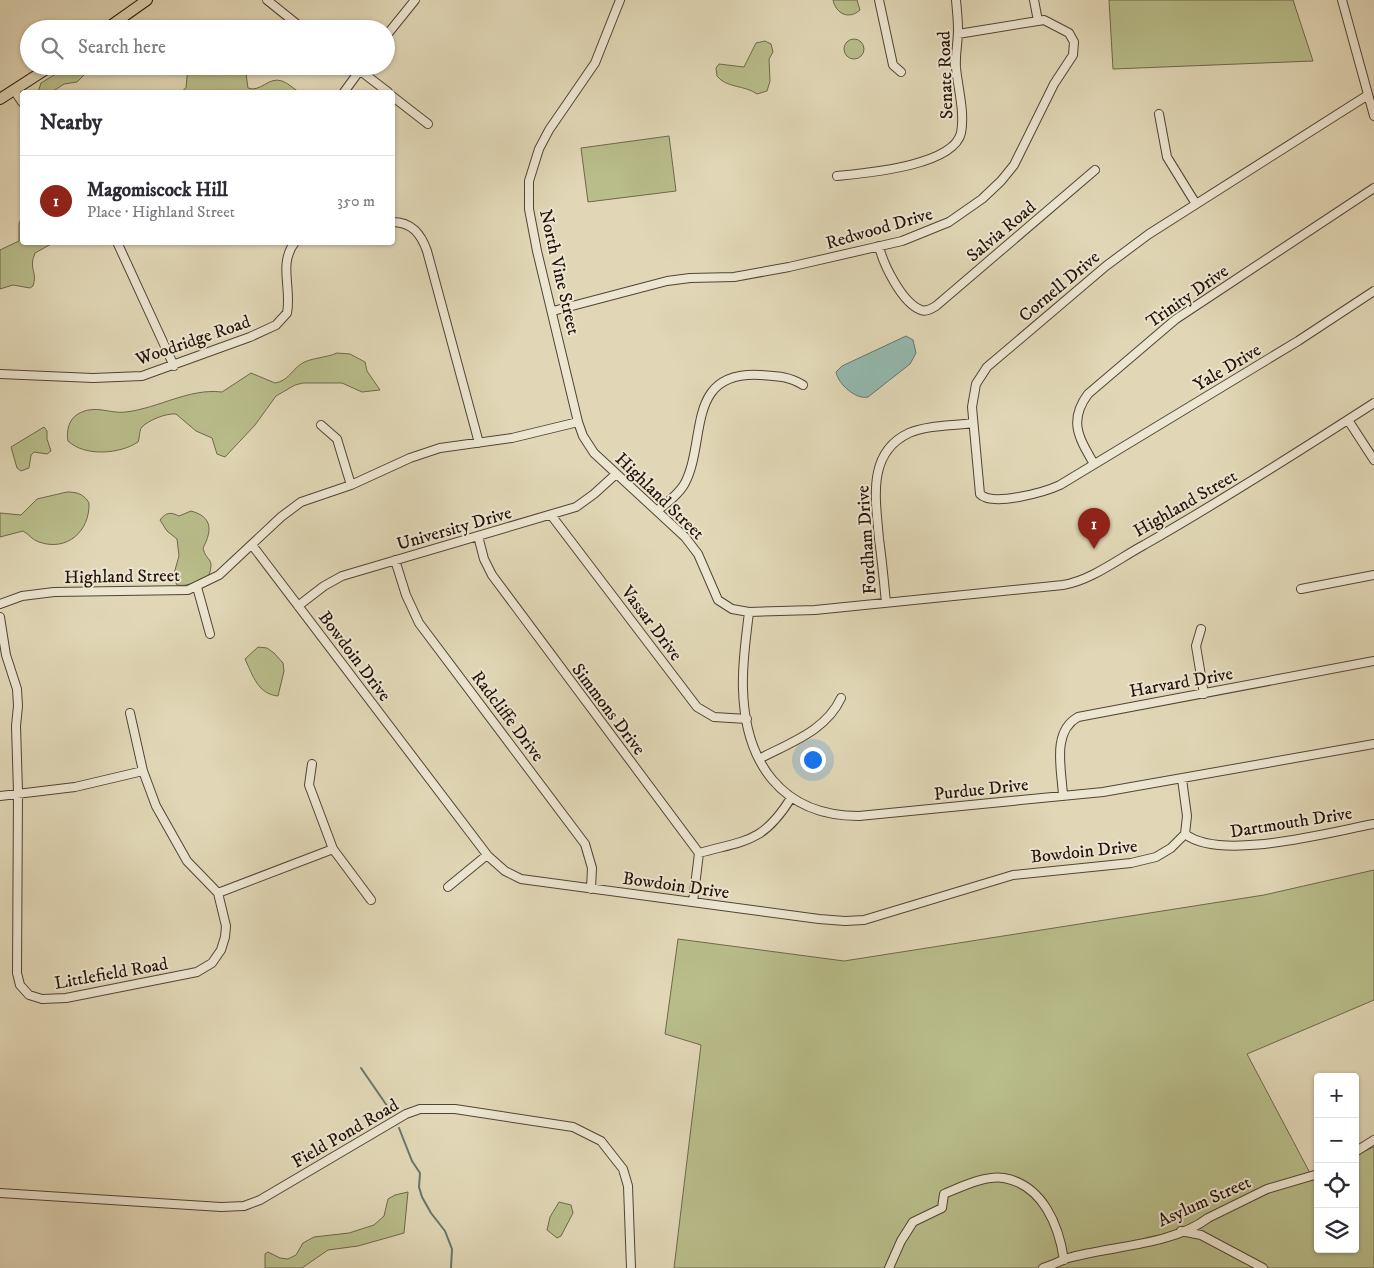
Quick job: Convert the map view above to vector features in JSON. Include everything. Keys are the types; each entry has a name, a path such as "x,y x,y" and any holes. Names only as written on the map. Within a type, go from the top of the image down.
{"main road":[{"path":"119,20 147,0"},
{"path":"0,99 37,75"}],"street":[{"path":"267,0 292,20"},
{"path":"395,25 415,0"},
{"name":"North Vine Street","path":"578,422 532,225 529,181 539,149 595,63 620,0"},
{"path":"878,0 893,65 901,72"},
{"name":"Senate Road","path":"837,176 906,165 931,158 952,148 959,137 962,127 956,66 958,34 956,0"},
{"path":"958,34 1038,21 1034,0"},
{"path":"1342,0 1374,116"},
{"name":"Redwood Drive","path":"553,311 660,282 690,278 743,276 880,246 910,238 949,222 976,204 1007,175 1074,50 1074,42 1069,33 1049,21 1038,21"},
{"path":"345,90 355,75"},
{"path":"367,75 386,90"},
{"path":"14,90 20,99"},
{"name":"Cornell Drive","path":"1094,464 1060,485 1040,492 1004,498 985,498 978,487 973,423 974,390 980,375 1112,260 1196,204 1368,95"},
{"path":"395,98 428,124"},
{"path":"1159,114 1167,157 1196,204"},
{"name":"Salvia Road","path":"880,246 882,257 890,274 910,301 924,311 936,306 1095,170"},
{"name":"Trinity Drive","path":"1094,464 1081,443 1077,430 1079,408 1088,394 1174,321 1374,188"},
{"path":"395,222 406,224 415,229 428,251 479,443"},
{"path":"118,245 174,366"},
{"name":"Woodridge Road","path":"0,374 119,378 156,373 250,338 271,328 283,319 288,306 286,260 294,245"},
{"name":"Yale Drive","path":"1094,464 1298,341 1374,291"},
{"path":"658,510 685,483 704,404 717,386 732,378 756,375 787,377 803,385"},
{"name":"Highland Street","path":"0,604 22,596 42,593 178,592 197,587 219,575 281,517 301,502 351,485 433,450 512,438 578,422 589,447 685,537 696,551 719,601 730,609 749,612 797,611 1040,588 1082,580 1230,495 1374,403"},
{"path":"1348,420 1374,460"},
{"name":"Fordham Drive","path":"886,603 875,494 878,471 882,460 892,444 912,432 973,423"},
{"path":"321,425 336,438 351,485"},
{"name":"University Drive","path":"298,606 337,578 552,515 580,504 616,474"},
{"name":"Vassar Drive","path":"552,515 697,707 719,718 747,719"},
{"name":"Simmons Drive","path":"478,536 481,550 492,575 699,853"},
{"name":"Bowdoin Drive","path":"252,546 487,855 505,871 517,877 591,889 830,920 859,920 1013,875 1148,860 1168,851 1185,834"},
{"name":"Radcliffe Drive","path":"395,560 406,595 419,623 586,847 592,868 591,889"},
{"path":"1301,589 1374,575"},
{"path":"197,587 210,634"},
{"name":"Purdue Drive","path":"749,612 743,684 747,719 759,759 771,779 791,798 822,812 859,816 1063,796 1182,778 1374,744"},
{"name":"Littlefield Road","path":"0,616 6,655 17,689 17,972 20,985 29,995 42,999 66,998 197,972 212,963 221,950 225,937 226,926 218,893"},
{"path":"1201,629 1196,646 1204,694"},
{"name":"Harvard Drive","path":"1063,796 1060,742 1066,727 1073,720 1088,714 1374,661"},
{"path":"759,759 813,730 834,711 841,698"},
{"path":"130,713 143,771 156,806 187,861 218,893 333,849"},
{"path":"312,764 309,785 333,849 371,900"},
{"path":"0,796 18,792 75,787 143,771"},
{"path":"1182,778 1187,816 1185,834"},
{"path":"693,902 699,853 762,834 778,819 791,798"},
{"name":"Dartmouth Drive","path":"1185,834 1208,845 1240,847 1374,824"},
{"path":"448,887 487,855"},
{"name":"Field Pond Road","path":"0,1193 221,1208 244,1206 260,1200 406,1114 420,1109 455,1109 573,1127 601,1141 623,1169 628,1186 631,1268"},
{"path":"1359,1149 1374,1140"},
{"name":"Asylum Street","path":"1043,1268 1064,1260 1150,1241 1180,1231 1200,1224 1221,1211 1267,1189 1314,1175"},
{"path":"889,1268 901,1241 914,1222 942,1208 944,1194 976,1182 1003,1178 1031,1189 1054,1220 1060,1235 1064,1260"},
{"path":"1200,1224 1199,1232 1202,1235"},
{"path":"1180,1231 1202,1235 1263,1268"}],"green space":[{"path":"833,0 857,0 860,10 852,15 844,14 837,9"},
{"path":"1109,0 1293,0 1313,61 1113,69"},
{"path":"854,39 861,42 864,49 861,56 854,59 847,56 844,49 847,42"},
{"path":"765,41 771,44 773,52 769,59 770,81 767,91 757,94 725,83 717,76 716,68 719,64 744,67 756,43"},
{"path":"54,75 84,75 77,82 64,84 55,90 39,90 41,83"},
{"path":"187,75 246,75 248,88 257,88 277,80 286,83 296,90 184,90 186,88"},
{"path":"669,136 676,191 588,202 581,148"},
{"path":"20,221 20,245 49,245 35,253 33,258 33,286 30,288 13,285 0,289 0,250 19,241"},
{"path":"337,353 350,354 365,362 367,371 380,390 362,392 342,383 303,383 295,385 276,396 255,425 225,457 217,454 212,438 196,431 176,414 158,417 145,424 141,428 138,442 122,449 93,452 84,450 68,441 67,433 70,422 75,416 84,411 126,412 198,393 222,392 251,373 275,383 287,378 304,362"},
{"path":"44,427 47,431 47,439 51,451 47,454 34,452 31,455 29,468 21,471 17,468 11,447"},
{"path":"67,492 80,494 89,503 86,522 75,537 59,544 49,544 37,541 23,531 0,537 0,513 21,515 37,499"},
{"path":"191,511 203,517 209,525 208,536 203,548 211,562 211,569 209,575 198,581 177,585 173,577 179,556 177,539 167,531 160,520 164,515 174,514 179,516"},
{"path":"258,647 267,648 283,663 284,671 278,696 271,695 261,688 245,659"},
{"path":"1374,870 1374,1000 1247,1054 1310,1173 1314,1172 1314,1253 1359,1253 1359,1153 1374,1147 1374,1268 674,1268 701,1045 665,1034 678,939 844,961 1264,895"},
{"path":"408,1192 404,1233 358,1246 328,1250 302,1268 265,1268 265,1254 268,1252 280,1258 288,1259 296,1255 303,1243 314,1237 349,1233 374,1225 384,1216 388,1199"},
{"path":"559,1202 571,1205 573,1213 561,1236 557,1238 547,1230 550,1217"}],"water":[{"path":"906,336 913,340 916,353 910,364 868,397 853,394 837,377 836,372 842,366"}],"waterway":[{"path":"361,1068 392,1113"},
{"path":"399,1128 412,1161 420,1173 419,1187 422,1197 431,1213 445,1231 452,1249 451,1268"}],"place":[{"name":"Magomiscock Hill","path":"1094,549"}]}
